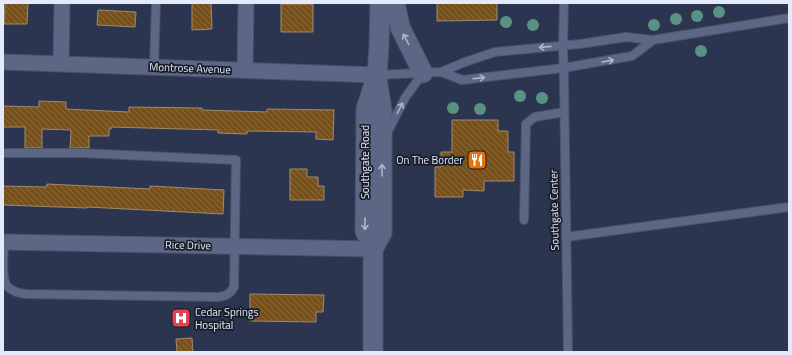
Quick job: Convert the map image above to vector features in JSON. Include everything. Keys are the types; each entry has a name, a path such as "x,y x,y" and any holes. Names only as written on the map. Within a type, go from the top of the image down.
{"street":[{"path":"60,64 62,3"},
{"path":"245,70 246,3"},
{"name":"Southgate Road","path":"373,249 382,233 382,110 377,75 380,3"},
{"path":"395,3 400,28 432,73"},
{"name":"Montrose Avenue","path":"3,62 377,75"},
{"name":"Southgate Road","path":"373,352 373,249 365,231 366,109 377,75"},
{"name":"Rice Drive","path":"4,242 373,249"}],"lane":[{"path":"154,67 156,3"},
{"name":"Southgate Center","path":"564,3 563,68 568,352"},
{"path":"382,142 405,98 432,73 495,52 563,46 626,37 653,40 789,18"},
{"path":"377,75 432,73 462,80 563,68 632,56 653,40"},
{"path":"524,220 526,124 535,117 564,112"},
{"path":"3,152 80,153 236,160 234,287 232,292 226,296 218,298 26,294 14,292 8,287 4,280 4,242"},
{"path":"566,237 789,208"}],"building":[{"path":"5,3 28,3 27,24 4,24"},
{"path":"192,3 211,3 212,29 192,30"},
{"path":"437,3 497,3 497,20 437,21"},
{"path":"281,4 313,4 313,32 281,32"},
{"path":"98,10 136,12 135,27 97,25"},
{"path":"39,101 66,102 66,109 129,112 129,107 202,108 202,110 267,112 267,109 334,110 333,140 316,139 316,132 247,131 247,134 218,133 218,130 111,127 111,129 109,129 109,136 89,136 89,148 70,148 71,130 42,129 42,148 25,148 25,127 3,127 3,106 39,107"},
{"name":"On The Border","path":"452,120 498,120 498,131 508,131 508,152 514,152 514,181 484,181 484,191 463,190 463,197 435,197 435,167 441,167 441,152 452,152"},
{"path":"290,169 307,169 307,177 318,177 318,186 324,186 324,200 290,200"},
{"path":"47,184 150,189 150,186 224,190 223,214 87,207 3,205 3,186 46,187"},
{"path":"250,294 324,295 323,312 316,312 316,322 250,321"},
{"path":"192,338 193,352 177,352 176,339"}],"place":[{"name":"On The Border","path":"477,160"},
{"name":"Cedar Springs Hospital","path":"181,318"}]}
